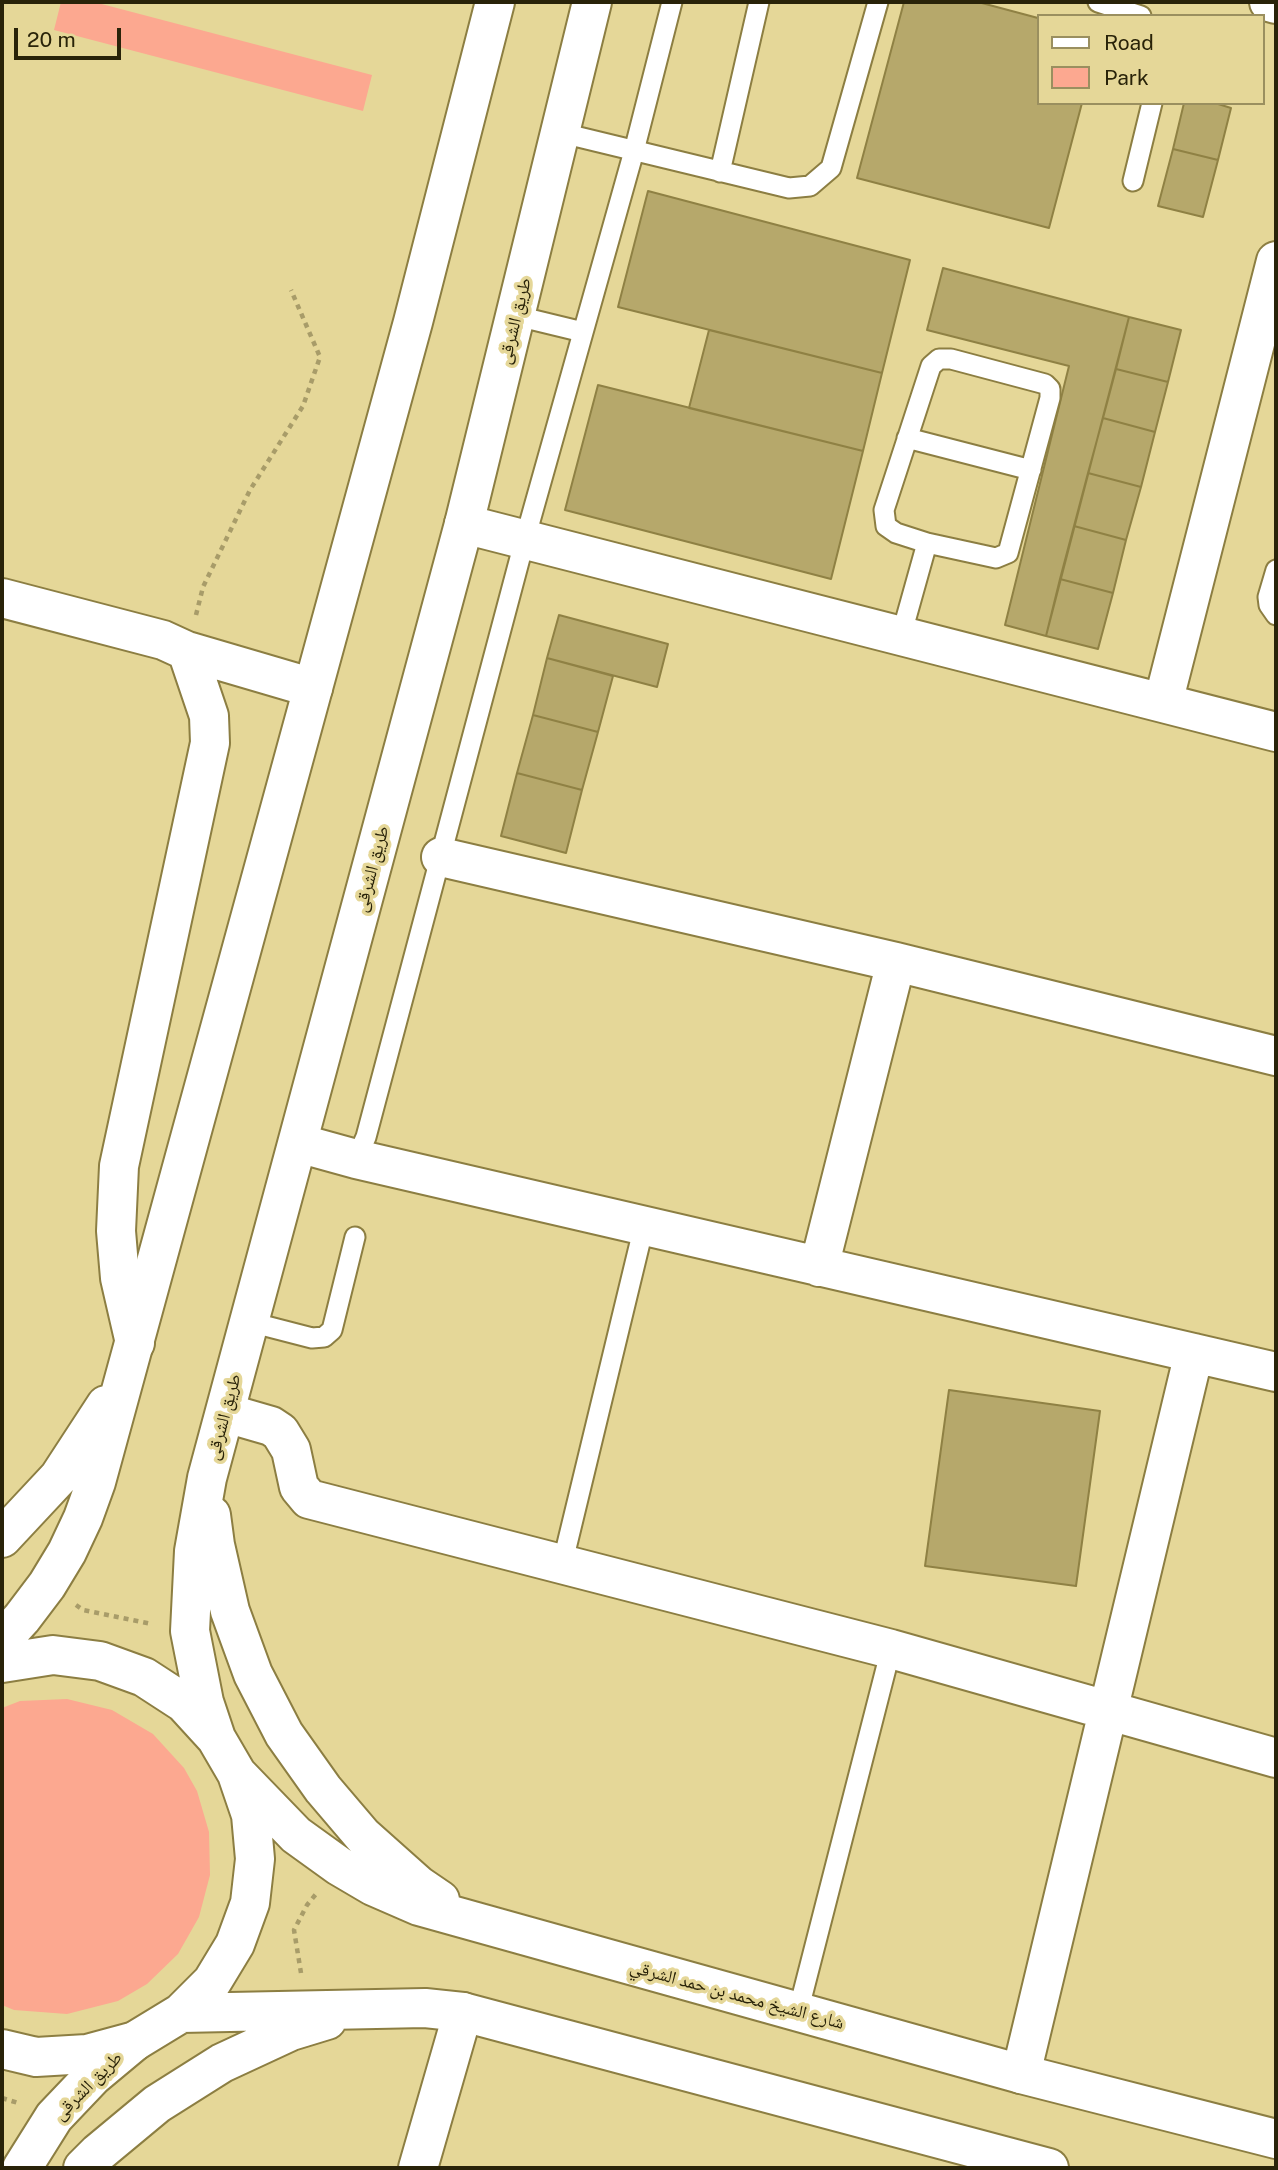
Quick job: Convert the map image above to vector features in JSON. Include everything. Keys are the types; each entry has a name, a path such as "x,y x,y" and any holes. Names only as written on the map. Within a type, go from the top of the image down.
{"main road":[{"path":"2,1640 47,1585 67,1552 88,1506 135,1343 419,299 495,2"},
{"name":"طريق الشرقى","path":"216,1738 204,1702 190,1631 194,1552 207,1478 464,524 592,2"},
{"path":"1269,2 1276,4"},
{"path":"1163,703 1276,261"},
{"path":"464,524 1276,732"},
{"path":"2,598 163,640 187,650 313,688"},
{"path":"2,1538 59,1478 102,1413 135,1343 120,1278 116,1231 119,1166 209,743 209,716 187,650"},
{"path":"441,857 896,962 1276,1056"},
{"path":"819,1267 896,962"},
{"path":"298,1143 356,1159 1276,1372"},
{"path":"1021,2074 1194,1353"},
{"path":"226,1413 271,1426 280,1432 291,1450 299,1487 309,1499 891,1649 1276,1758"},
{"path":"207,1478 215,1545 230,1611 253,1674 284,1734 323,1789 363,1836 418,1885 473,1923"},
{"path":"2,1662 53,1655 100,1661 144,1677 184,1703 216,1738 237,1773 251,1815 255,1859 250,1903 235,1944 212,1982 180,2013 135,2041 87,2054 36,2057 2,2049"},
{"name":"شارع الشيخ محمد بن حمد الشرقي","path":"237,1773 296,1835 339,1866 373,1886 419,1906 1021,2074 1276,2138"},
{"path":"180,2013 365,2008 425,2008 463,2012 1049,2168"},
{"path":"83,2168 157,2104 222,2063 291,2031 365,2008"},
{"path":"418,2168 463,2012"},
{"name":"طريق الشرقى","path":"22,2168 54,2117 93,2076 135,2041"}],"lane":[{"path":"356,1159 366,1136 525,539 634,151 672,2"},
{"path":"720,172 759,2"},
{"path":"562,133 789,188 810,186 831,168 878,2"},
{"path":"1098,2 1135,14"},
{"path":"1133,181 1152,105"},
{"path":"517,316 583,332"},
{"path":"939,359 951,359 1045,384 1050,389 1031,470 1008,553 996,558 927,544 896,533 886,526 884,510 931,366 939,359"},
{"path":"907,438 1031,470"},
{"path":"901,636 927,544"},
{"path":"1276,569 1268,597 1269,606 1276,615"},
{"path":"562,1565 644,1226"},
{"path":"250,1322 312,1338 324,1336 332,1330 355,1237"},
{"path":"798,2012 891,1649"}],"path":[{"path":"187,650 203,587 250,490 303,405 320,357 290,290"},
{"path":"47,1585 83,1609 190,1631"},
{"path":"307,2010 294,1930 307,1905 339,1866"}],"green space":[{"path":"61,2 94,2 372,75 363,111 54,30"},
{"path":"67,1699 112,1710 153,1734 184,1768 197,1791 209,1832 210,1875 199,1917 178,1954 147,1984 118,2001 67,2014 14,2010 2,2005 2,1708 20,1701"}],"building":[{"path":"904,2 978,2 1036,17 1036,105 1081,105 1049,228 857,178"},
{"path":"1184,105 1221,105 1231,108 1218,160 1173,149"},
{"path":"1173,149 1218,160 1203,217 1158,206"},
{"path":"648,191 910,260 882,373 618,307"},
{"path":"943,268 1129,317 1046,636 1005,625 1069,366 927,330"},
{"path":"1129,317 1181,330 1168,382 1116,369"},
{"path":"709,330 882,373 863,451 689,408"},
{"path":"1116,369 1168,382 1155,432 1103,418"},
{"path":"598,385 863,451 831,579 565,510"},
{"path":"1103,418 1155,432 1141,487 1088,473"},
{"path":"1088,473 1141,487 1126,540 1074,526"},
{"path":"1074,526 1126,540 1113,593 1060,579"},
{"path":"1060,579 1113,593 1098,649 1046,636"},
{"path":"559,615 668,644 657,687 547,658"},
{"path":"547,658 613,676 598,732 533,715"},
{"path":"533,715 598,732 582,790 517,773"},
{"path":"517,773 582,790 566,853 501,836"},
{"path":"949,1390 1100,1411 1076,1586 925,1566"}]}
